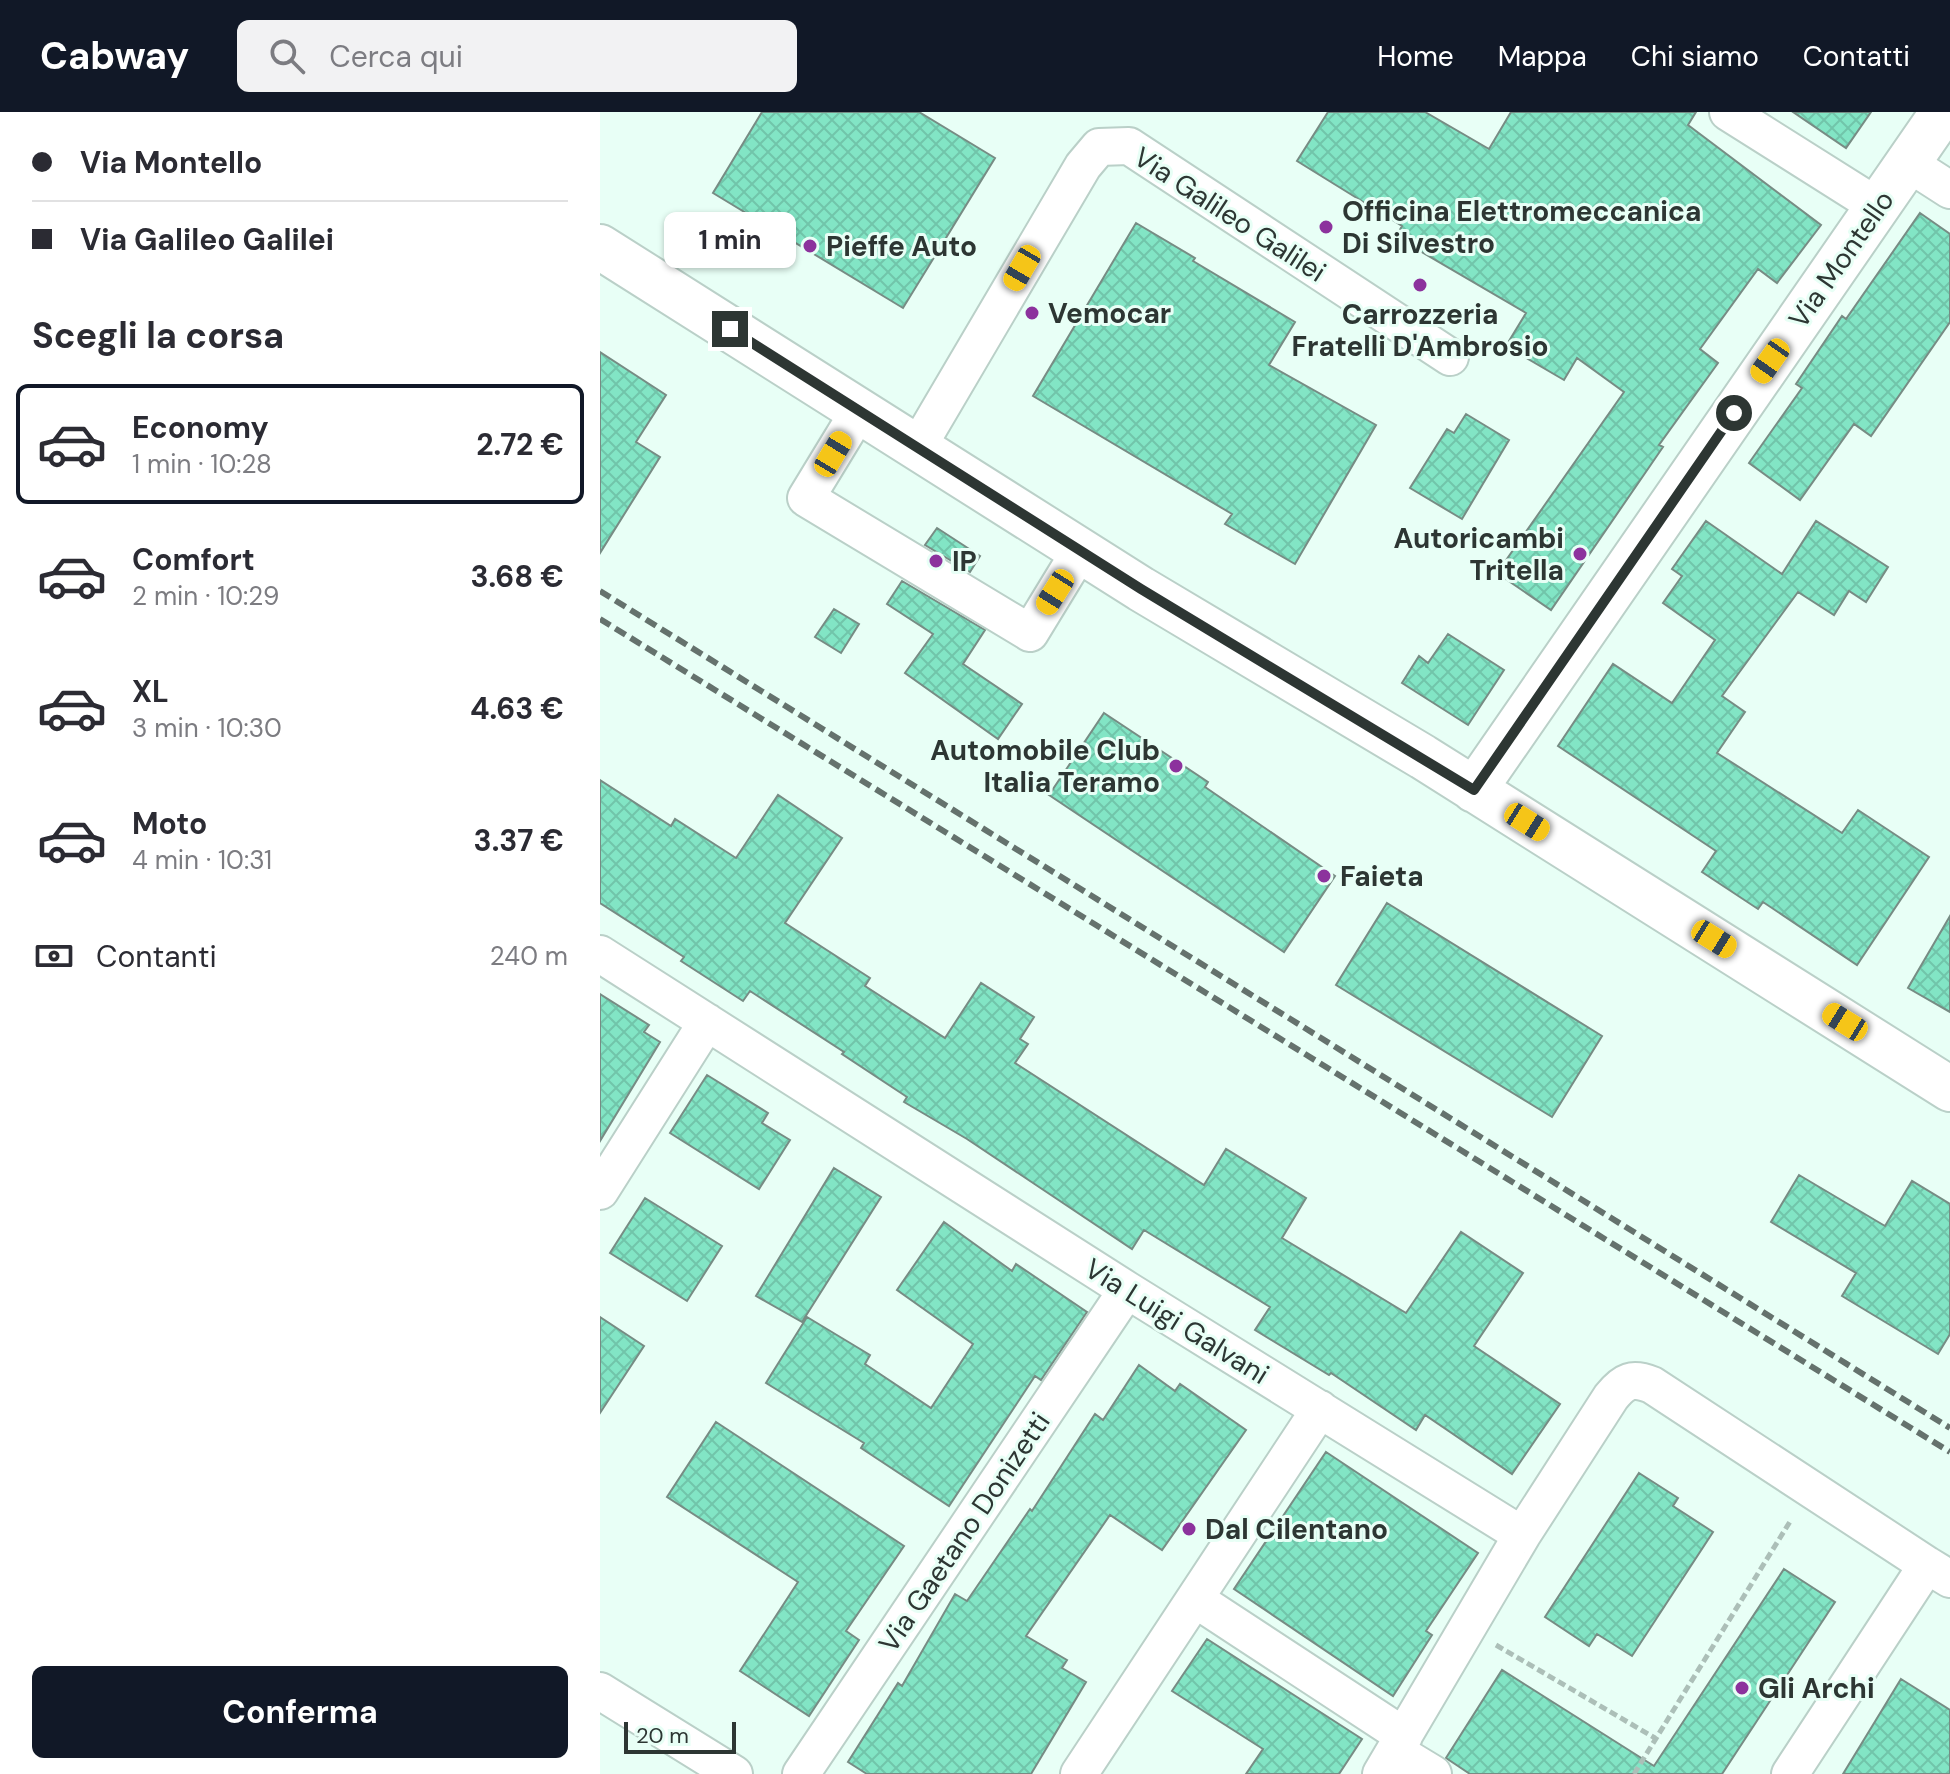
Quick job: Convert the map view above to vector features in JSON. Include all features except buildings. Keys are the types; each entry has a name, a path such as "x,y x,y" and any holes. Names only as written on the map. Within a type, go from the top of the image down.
{"main road":[{"name":"Via Montello","path":"1474,790 1943,112"},
{"path":"600,247 1080,551 1474,790 1950,1089"}],"street":[{"path":"1728,112 1877,206"},
{"name":"Via Galileo Galilei","path":"917,448 1083,166 1099,147 1129,146 1450,357"},
{"name":"Via Montello","path":"1908,163 1950,190"},
{"path":"859,411 806,498 1030,633 1080,551"},
{"name":"Via Luigi Galvani","path":"600,954 1127,1290 1522,1535"},
{"path":"600,1191 707,1022"},
{"name":"Via Gaetano Donizetti","path":"801,1774 1127,1290"},
{"path":"1394,1754 1522,1535 1611,1397 1622,1384 1632,1379 1652,1385 1938,1572 1790,1774"},
{"path":"1079,1774 1320,1409"},
{"path":"1195,1599 1394,1754 1433,1774"},
{"path":"600,1691 734,1774"}],"path":[{"path":"1634,1774 1810,1488"},
{"path":"1468,1629 1655,1738"}],"railway":[{"path":"600,591 1950,1428"},
{"path":"600,619 1950,1452"}],"place":[{"name":"Officina Elettromeccanica Di Silvestro","path":"1326,227"},
{"name":"Pieffe Auto","path":"810,246"},
{"name":"Carrozzeria Fratelli D'Ambrosio","path":"1420,285"},
{"name":"Vemocar","path":"1032,313"},
{"name":"Autoricambi Tritella","path":"1580,554"},
{"name":"IP","path":"936,561"},
{"name":"Automobile Club Italia Teramo","path":"1176,766"},
{"name":"Faieta","path":"1324,876"},
{"name":"Dal Cilentano","path":"1189,1529"},
{"name":"Gli Archi","path":"1742,1688"}],"route":[{"path":"730,329 1141,589 1474,790 1734,413"}]}
